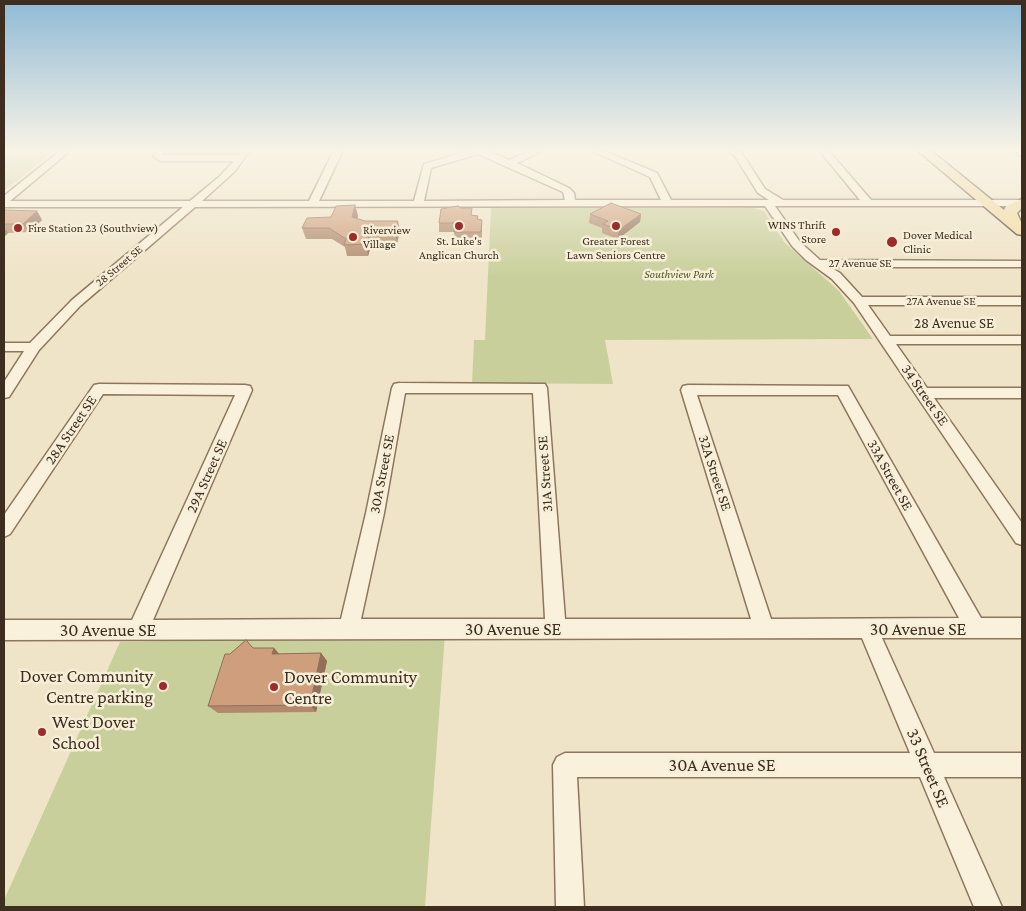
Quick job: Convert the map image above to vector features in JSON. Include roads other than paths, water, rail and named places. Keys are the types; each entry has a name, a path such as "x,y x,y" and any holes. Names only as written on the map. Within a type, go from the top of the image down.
{"main road":[{"path":"965,193 1022,245"},
{"path":"976,193 1018,227"},
{"path":"1018,227 1010,213 1011,210 1022,203"}],"street":[{"path":"4,202 15,193"},
{"name":"28 Street SE","path":"4,393 34,347 76,303 206,193"},
{"path":"312,204 318,193"},
{"path":"418,203 421,193"},
{"path":"568,193 571,204"},
{"path":"662,193 667,204"},
{"path":"761,193 764,203"},
{"path":"764,193 782,203"},
{"path":"859,193 868,203"},
{"path":"4,202 194,204 1022,203"},
{"name":"34 Street SE","path":"764,203 796,244 836,276 859,301 1020,530"},
{"name":"27 Avenue SE","path":"818,263 1022,264"},
{"name":"27A Avenue SE","path":"859,301 1022,301"},
{"name":"28 Avenue SE","path":"885,340 1022,340"},
{"path":"4,347 34,347"},
{"name":"30A Street SE","path":"349,630 375,512 399,388 469,388"},
{"name":"31A Street SE","path":"469,388 540,388 556,629"},
{"name":"28A Street SE","path":"4,529 99,389 170,389"},
{"name":"29A Street SE","path":"138,630 245,390 170,389"},
{"name":"32A Street SE","path":"764,390 688,390 764,629"},
{"name":"33A Street SE","path":"764,390 843,390 975,628"},
{"path":"924,393 1022,393"},
{"name":"30 Avenue SE","path":"4,630 1022,628"},
{"name":"33 Street SE","path":"868,629 988,907"},
{"name":"30A Avenue SE","path":"570,907 564,765 1022,765"}],"place":[{"name":"St. Luke's Anglican Church","path":"459,226"},
{"name":"Greater Forest Lawn Seniors Centre","path":"616,226"},
{"name":"Fire Station 23 (Southview)","path":"18,228"},
{"name":"WINS Thrift Store","path":"836,232"},
{"name":"Riverview Village","path":"353,237"},
{"name":"Dover Medical Clinic","path":"892,242"},
{"name":"Dover Community Centre parking","path":"163,686"},
{"name":"Dover Community Centre","path":"274,687"},
{"name":"West Dover School","path":"42,732"}],"park label":[{"name":"Southview Park","path":"679,274"}]}
